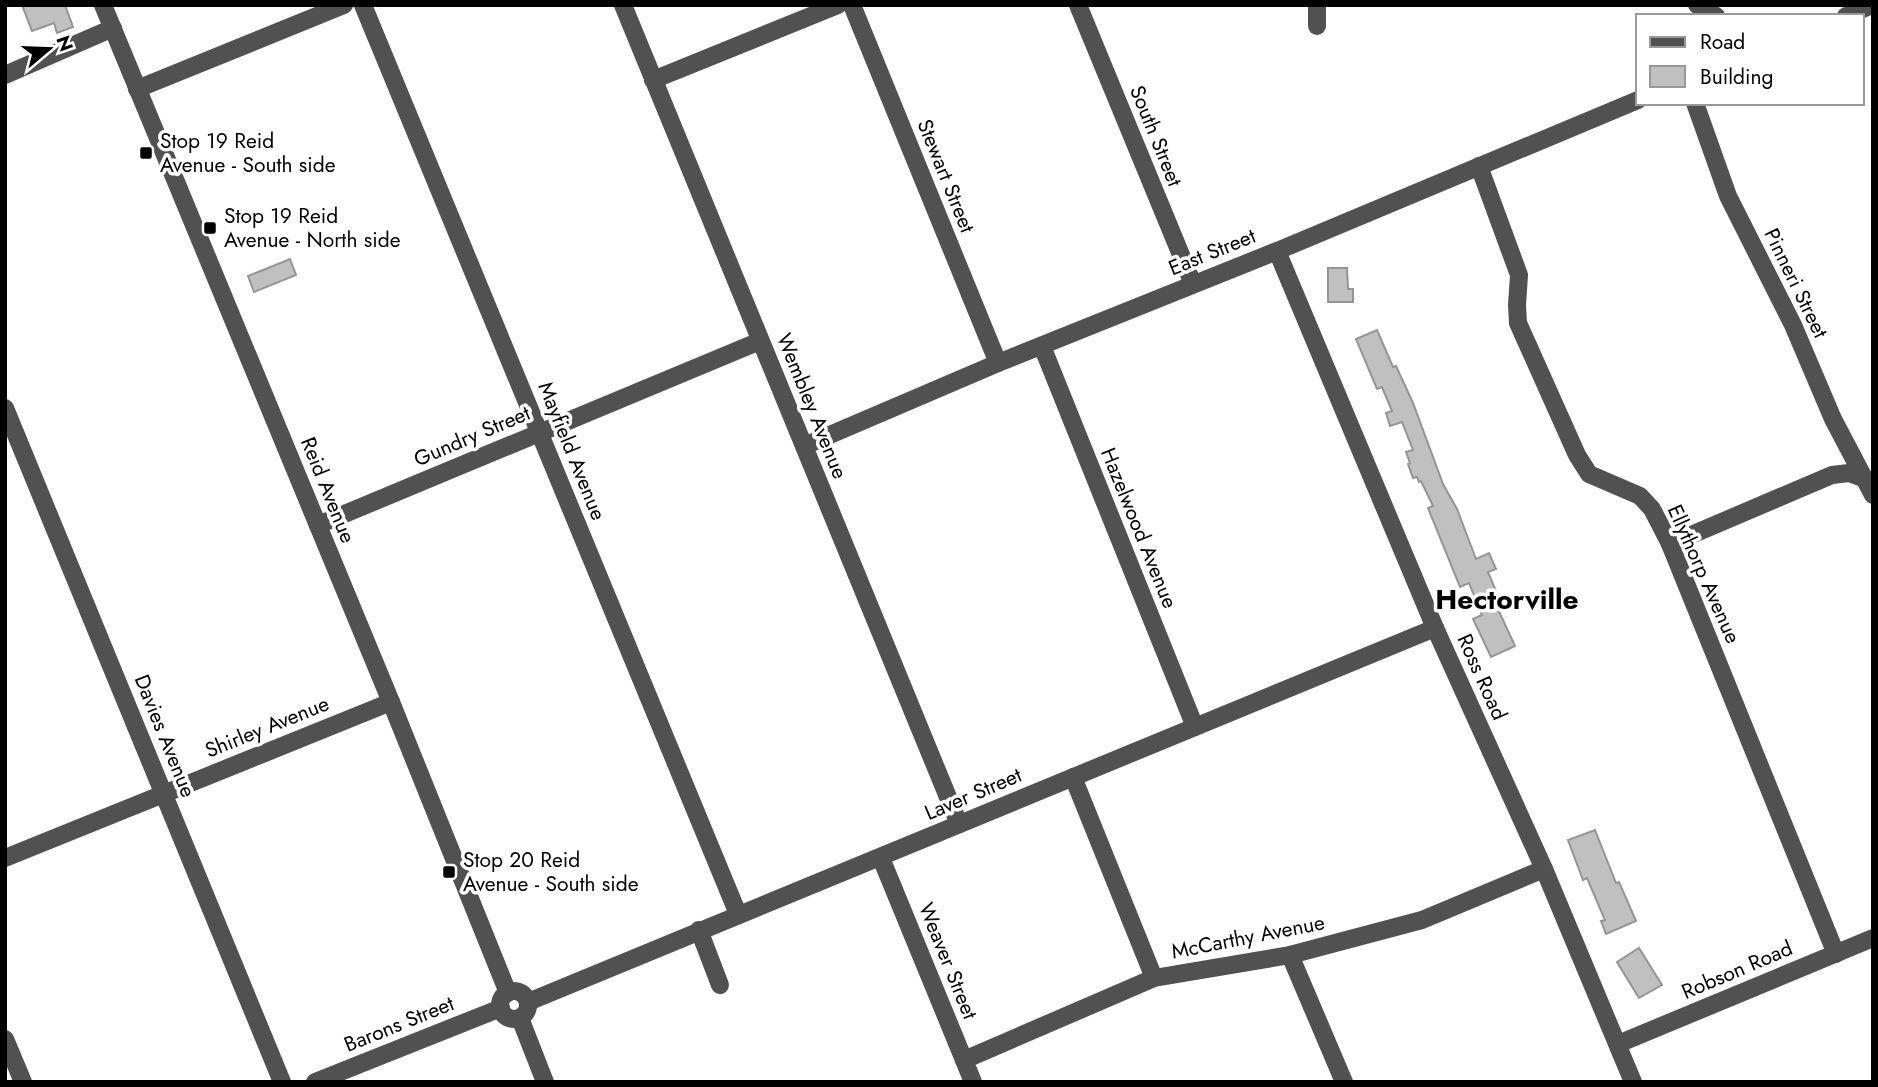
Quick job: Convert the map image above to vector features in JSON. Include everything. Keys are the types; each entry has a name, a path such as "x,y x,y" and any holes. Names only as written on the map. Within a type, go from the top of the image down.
{"street":[{"name":"Reid Avenue","path":"103,5 391,702 505,1001"},
{"path":"137,89 344,5"},
{"name":"Mayfield Avenue","path":"363,5 738,914"},
{"name":"Wembley Avenue","path":"623,5 959,824"},
{"path":"653,80 838,5"},
{"name":"Stewart Street","path":"852,5 998,363"},
{"name":"South Street","path":"1078,5 1193,284"},
{"path":"1317,5 1317,26"},
{"path":"1697,5 1713,14"},
{"path":"1851,14 1872,5"},
{"path":"5,75 113,28"},
{"name":"East Street","path":"804,446 998,363 1277,251 1636,101"},
{"name":"Pinneri Street","path":"1696,105 1728,196 1793,324 1832,419 1869,487"},
{"name":"Ellythorp Avenue","path":"1479,166 1519,275 1518,323 1577,455 1588,474 1640,496 1652,509 1670,544 1836,954"},
{"name":"Ross Road","path":"1277,251 1435,628 1545,869 1633,1082"},
{"name":"Gundry Street","path":"318,526 760,341"},
{"name":"Hazelwood Avenue","path":"1041,346 1195,727"},
{"name":"Davies Avenue","path":"5,408 282,1082"},
{"path":"1670,544 1832,475 1849,473 1869,487"},
{"name":"Laver Street","path":"524,1010 699,930 881,858 1435,628"},
{"name":"Shirley Avenue","path":"5,858 391,702"},
{"path":"1073,777 1154,978"},
{"name":"Weaver Street","path":"881,858 974,1082"},
{"name":"McCarthy Avenue","path":"964,1060 1154,978 1290,954 1422,920 1545,869"},
{"path":"699,930 720,985"},
{"name":"Robson Road","path":"1618,1044 1873,938"},
{"path":"1290,954 1343,1082"},
{"path":"524,1010 510,1019 504,1015 505,1001 519,992 545,1082"},
{"name":"Barons Street","path":"315,1082 505,1001"},
{"path":"5,1039 23,1082"}],"building":[{"path":"22,5 65,5 73,27 57,33 54,23 32,31"},
{"path":"290,259 296,275 254,292 248,276"},
{"path":"1328,268 1347,268 1348,289 1353,289 1353,302 1328,302"},
{"path":"1377,330 1413,403 1443,484 1457,509 1476,559 1489,553 1496,569 1488,572 1496,591 1491,594 1515,646 1491,657 1473,619 1482,615 1469,583 1460,587 1428,508 1433,506 1421,481 1419,482 1417,477 1413,478 1406,452 1413,450 1402,422 1390,426 1386,413 1392,411 1382,387 1377,389 1356,339"},
{"path":"1595,830 1616,883 1619,882 1636,921 1606,934 1601,921 1605,920 1587,878 1583,880 1568,840"},
{"path":"1639,948 1662,985 1639,998 1617,962"}],"place":[{"name":"Stop 19 Reid Avenue - South side","path":"146,153"},
{"name":"Stop 19 Reid Avenue - North side","path":"210,228"},
{"name":"Stop 20 Reid Avenue - South side","path":"449,872"}],"district":[{"name":"Hectorville","path":"1507,599"}]}
